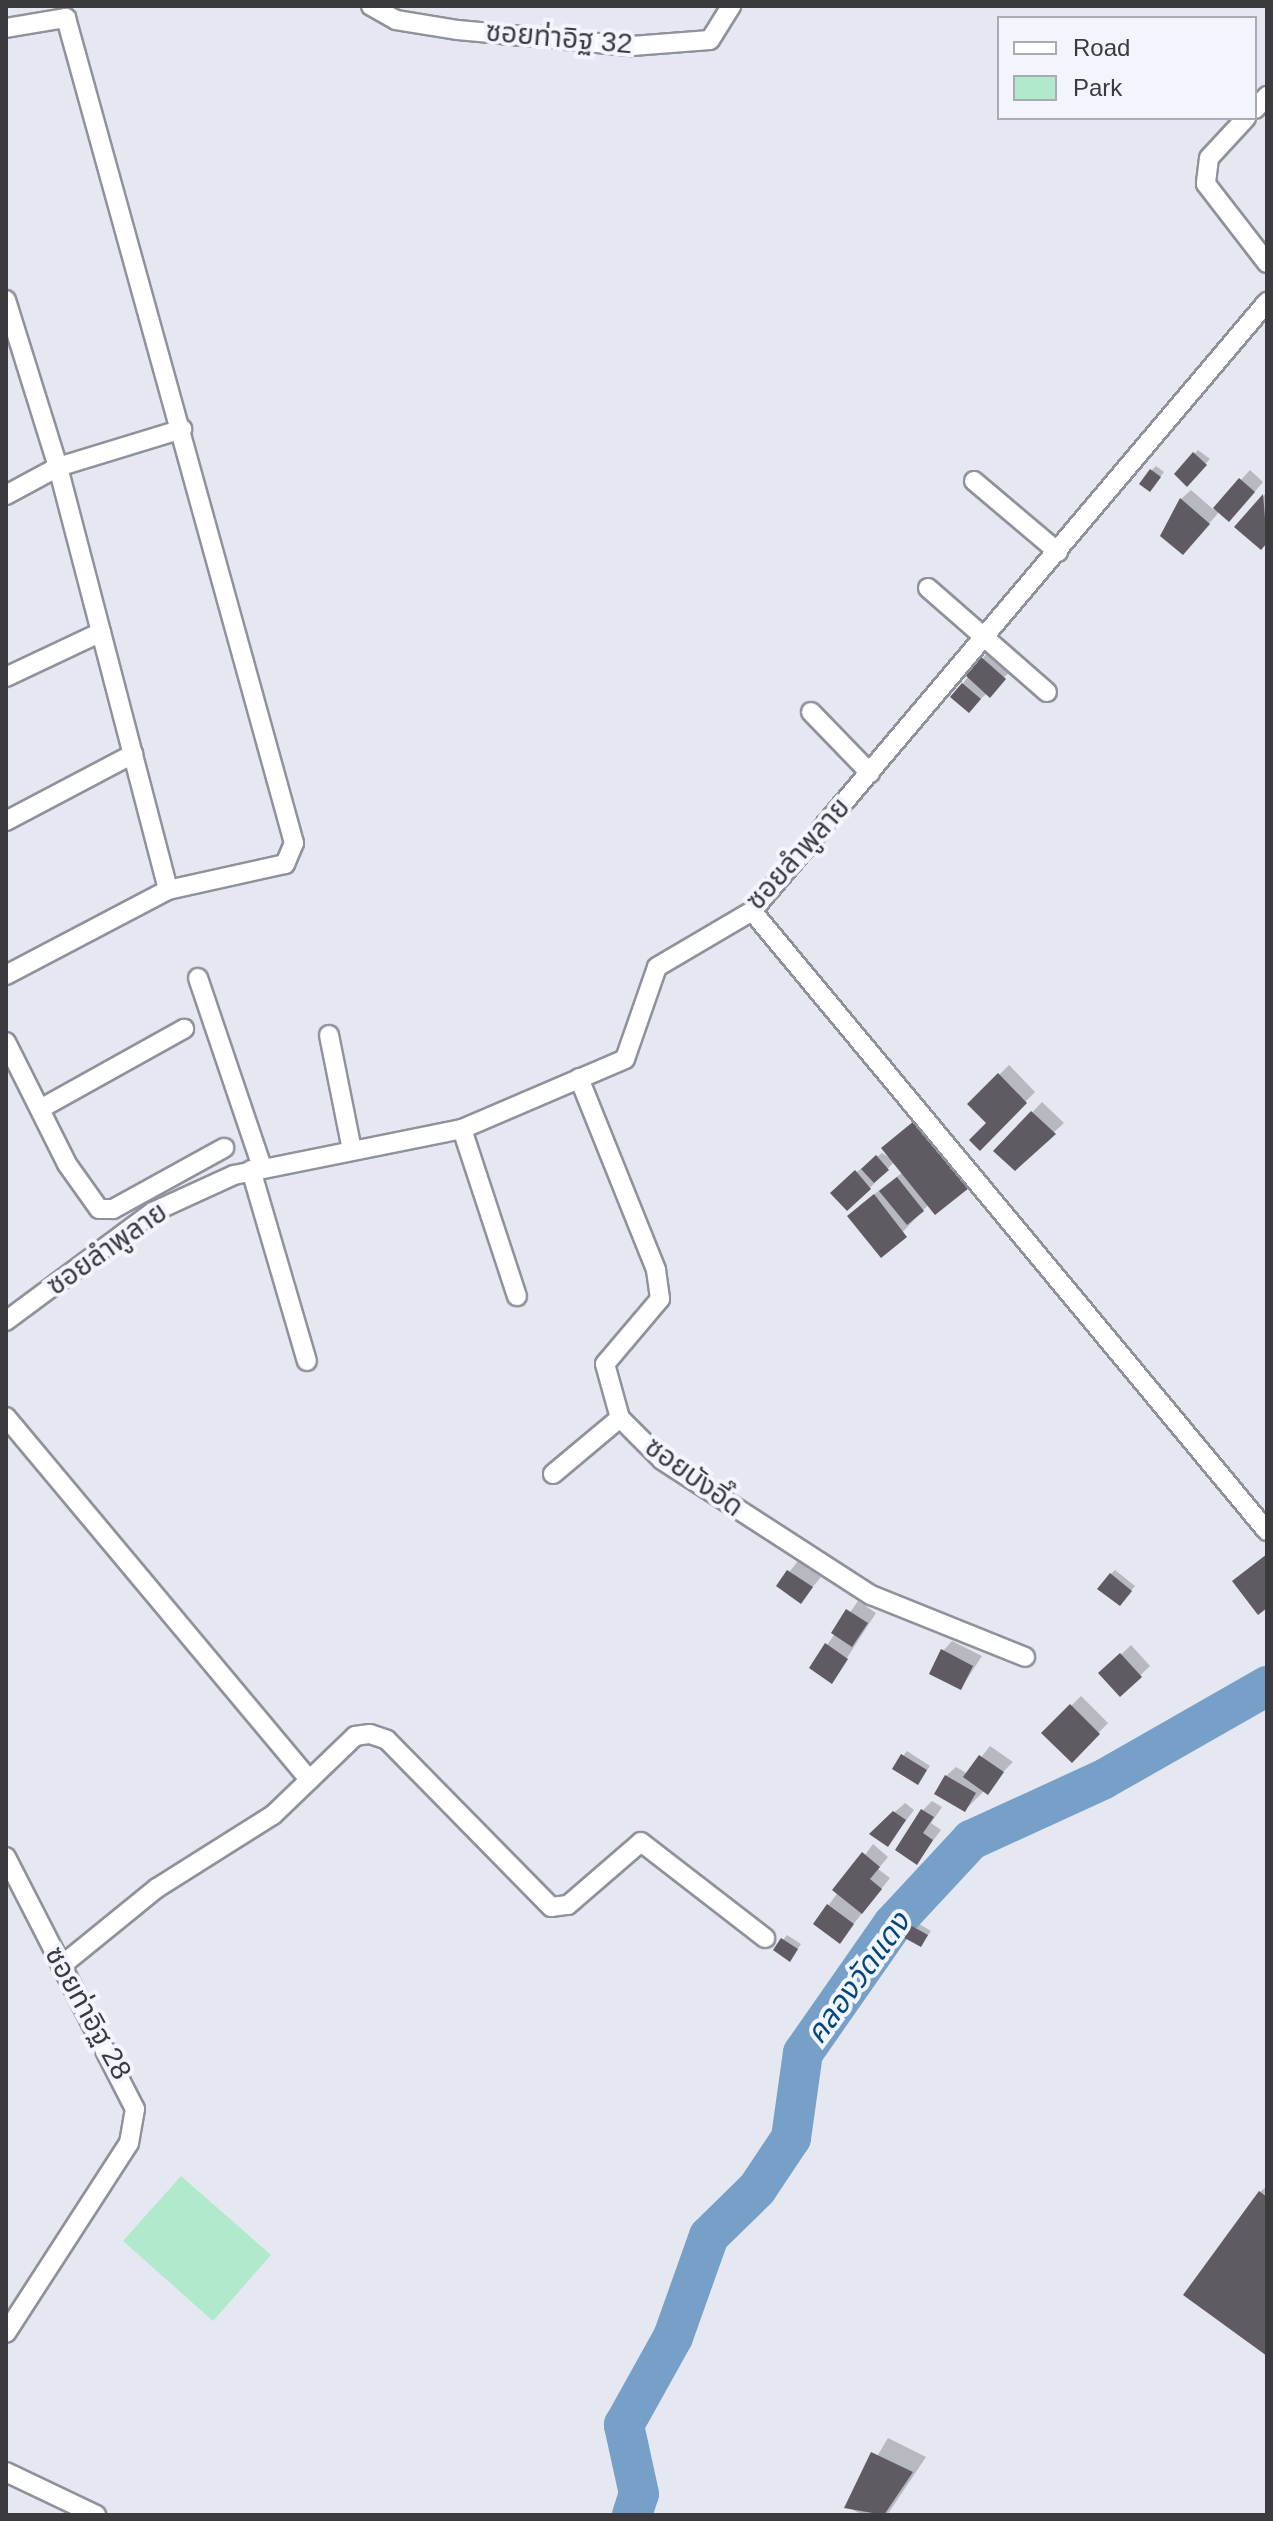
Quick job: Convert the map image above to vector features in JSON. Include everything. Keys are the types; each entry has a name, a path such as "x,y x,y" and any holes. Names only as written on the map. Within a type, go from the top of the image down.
{"street":[{"name":"ซอยท่าอิฐ 32","path":"371,6 396,20 458,30 632,46 710,40 731,6"},
{"path":"6,28 69,12 294,843 285,864 168,890 6,975"},
{"path":"1244,120 1209,158 1206,184 1267,263"},
{"path":"6,300 58,467 168,890"},
{"name":"ซอยลำพูลาย","path":"6,1321 153,1212 256,1168 462,1129 579,1078 629,1052 657,967 752,911 1267,302"},
{"path":"6,495 58,467 182,429"},
{"path":"974,481 1058,552"},
{"path":"928,588 1047,692"},
{"path":"6,677 101,632"},
{"path":"811,712 870,773"},
{"path":"6,821 133,754"},
{"path":"752,911 1267,1531"},
{"path":"198,978 256,1168 307,1361"},
{"path":"40,1109 184,1029"},
{"path":"329,1035 352,1150"},
{"path":"6,1042 40,1109 99,1209 113,1209 224,1148"},
{"name":"ซอยบังอี๊ด","path":"579,1078 656,1270 660,1299 605,1364 620,1418 662,1460 871,1595 1025,1657"},
{"path":"462,1129 517,1296"},
{"path":"6,1417 310,1780"},
{"path":"553,1474 620,1418"},
{"path":"61,1966 157,1888 231,1847 310,1780 355,1736 370,1734 387,1740 551,1907 568,1905 641,1842 765,1938"},
{"name":"ซอยท่าอิฐ 28","path":"6,1857 61,1966 132,2094 134,2127 6,2333"},
{"path":"6,2472 96,2515"}],"green space":[{"path":"181,2176 271,2255 213,2321 123,2241"}],"building":[{"path":"1193,452 1207,465 1187,487 1174,474"},
{"path":"1150,469 1161,477 1150,492 1139,484"},
{"path":"1239,478 1255,492 1229,522 1213,508"},
{"path":"1263,494 1267,543 1261,550 1234,527"},
{"path":"1180,498 1210,524 1183,555 1160,536"},
{"path":"980,656 1006,679 990,698 964,674"},
{"path":"962,683 981,699 969,713 950,697"},
{"path":"998,1073 1027,1103 980,1151 969,1140 986,1123 967,1104"},
{"path":"1031,1111 1056,1134 1015,1171 993,1151"},
{"path":"914,1121 969,1188 935,1215 881,1148"},
{"path":"876,1155 889,1170 874,1183 861,1169"},
{"path":"855,1170 871,1189 847,1211 830,1193"},
{"path":"897,1177 924,1211 907,1225 879,1191"},
{"path":"874,1194 907,1237 881,1258 847,1216"},
{"path":"1267,1554 1267,1608 1258,1615 1232,1581"},
{"path":"787,1570 813,1587 801,1604 776,1586"},
{"path":"1110,1573 1132,1591 1120,1606 1097,1589"},
{"path":"846,1609 868,1623 852,1647 831,1633"},
{"path":"825,1643 848,1659 832,1684 809,1668"},
{"path":"941,1649 973,1666 961,1690 929,1674"},
{"path":"1120,1653 1142,1677 1120,1697 1098,1673"},
{"path":"1070,1704 1100,1734 1072,1763 1041,1733"},
{"path":"901,1754 927,1770 918,1785 892,1769"},
{"path":"979,1755 1004,1772 988,1795 963,1777"},
{"path":"945,1775 976,1793 965,1812 934,1794"},
{"path":"921,1809 934,1817 923,1833 933,1840 917,1865 895,1850"},
{"path":"893,1811 906,1820 888,1847 869,1834"},
{"path":"862,1852 880,1867 870,1879 882,1889 862,1914 832,1890"},
{"path":"827,1904 854,1924 840,1944 813,1924"},
{"path":"908,1924 928,1935 921,1947 901,1936"},
{"path":"781,1938 798,1949 790,1962 773,1950"},
{"path":"1259,2191 1267,2197 1267,2356 1183,2295"},
{"path":"871,2452 913,2472 884,2515 844,2508"}],"waterway":[{"name":"คลองวัดแดง","path":"632,2515 639,2494 624,2425 673,2337 709,2236 757,2189 791,2138 803,2053 893,1924 971,1840 1104,1779 1267,1686"}]}
